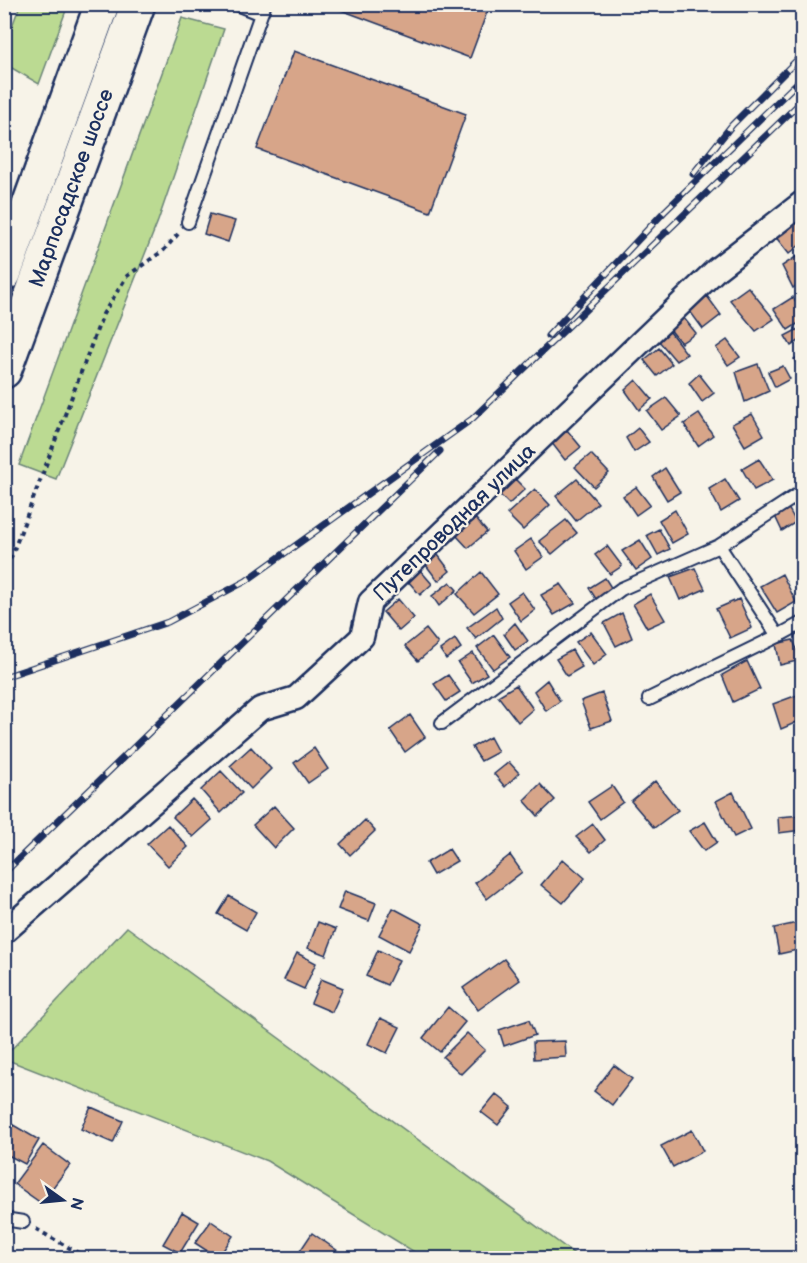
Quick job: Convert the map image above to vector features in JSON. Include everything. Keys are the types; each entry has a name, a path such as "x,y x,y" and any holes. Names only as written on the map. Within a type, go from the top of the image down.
{"main road":[{"name":"Марпосадское шоссе","path":"4,274 102,4"},
{"name":"Марпосадское шоссе","path":"4,371 138,4"}],"street":[{"name":"Путепроводная улица","path":"4,932 260,709 296,698 362,637 370,602 717,269 802,203"}],"lane":[{"path":"188,222 263,9 236,4"},
{"path":"442,723 621,589 718,546 802,492"},
{"path":"718,546 778,636"},
{"path":"650,699 802,623"},
{"path":"4,1219 23,1222"}],"path":[{"path":"4,20 10,4"},
{"path":"4,576 103,314 127,276 164,250 188,222"},
{"path":"23,1222 87,1258"}],"green space":[{"path":"20,5 68,5 39,84 5,64 5,45"},
{"path":"182,18 224,29 158,221 56,479 19,465"},
{"path":"127,927 580,1258 424,1258 267,1161 5,1059 5,1056"}],"building":[{"path":"325,4 490,4 470,58"},
{"path":"294,51 466,114 430,212 257,149"},
{"path":"210,214 235,221 228,242 204,234"},
{"path":"794,220 802,230 802,243 789,254 775,236"},
{"path":"802,253 802,281 793,288 782,266"},
{"path":"748,287 774,319 756,331 730,300"},
{"path":"707,296 721,315 703,329 689,310"},
{"path":"793,297 802,312 802,321 788,330 774,309"},
{"path":"683,317 696,333 681,343 669,328"},
{"path":"802,327 802,339 791,346 785,336"},
{"path":"670,332 687,354 676,361 658,340"},
{"path":"727,340 740,357 728,365 716,348"},
{"path":"659,348 672,364 657,376 644,360"},
{"path":"802,355 802,375 794,359"},
{"path":"758,364 769,391 745,402 736,372"},
{"path":"783,366 790,379 775,387 768,372"},
{"path":"699,374 714,393 702,402 689,383"},
{"path":"636,380 652,399 639,410 625,390"},
{"path":"802,395 802,414 794,401"},
{"path":"666,398 681,416 661,430 647,411"},
{"path":"699,414 713,435 698,446 684,424"},
{"path":"752,414 764,435 745,446 732,424"},
{"path":"638,428 649,442 634,452 626,438"},
{"path":"567,430 581,447 565,460 551,442"},
{"path":"591,454 609,473 594,487 575,467"},
{"path":"759,459 773,480 754,490 742,469"},
{"path":"665,468 680,492 667,500 653,477"},
{"path":"513,477 525,489 509,504 497,492"},
{"path":"577,479 598,503 576,521 556,496"},
{"path":"725,479 739,501 721,512 709,489"},
{"path":"636,487 650,505 636,515 623,496"},
{"path":"535,489 550,505 523,530 507,514"},
{"path":"787,506 796,522 782,531 774,514"},
{"path":"675,510 688,534 672,543 659,520"},
{"path":"476,519 487,532 468,548 456,535"},
{"path":"566,520 577,533 552,554 539,541"},
{"path":"659,529 670,549 658,555 647,535"},
{"path":"531,539 543,557 526,569 514,551"},
{"path":"640,540 652,559 636,570 622,551"},
{"path":"607,546 622,566 610,574 595,555"},
{"path":"438,555 450,571 438,581 426,565"},
{"path":"695,568 705,589 680,600 670,577"},
{"path":"420,570 432,584 420,595 408,581"},
{"path":"481,572 498,594 474,613 457,594"},
{"path":"782,574 796,602 777,613 760,586"},
{"path":"605,578 612,589 596,599 589,588"},
{"path":"450,582 457,590 439,606 432,596"},
{"path":"561,584 575,603 554,615 541,595"},
{"path":"522,592 535,610 521,621 508,602"},
{"path":"650,594 665,620 647,628 633,604"},
{"path":"398,599 414,618 399,631 383,612"},
{"path":"739,599 752,628 730,638 716,609"},
{"path":"496,607 502,618 476,639 467,628"},
{"path":"622,613 632,638 616,646 604,623"},
{"path":"515,623 528,641 515,650 504,634"},
{"path":"426,629 438,644 418,661 405,646"},
{"path":"591,632 607,654 593,665 576,642"},
{"path":"494,635 510,657 493,669 477,648"},
{"path":"455,639 461,648 446,659 440,650"},
{"path":"793,640 801,660 780,665 776,644"},
{"path":"572,650 582,667 567,676 556,659"},
{"path":"473,653 487,674 472,683 458,663"},
{"path":"747,661 760,689 733,702 722,675"},
{"path":"448,675 460,692 446,701 434,684"},
{"path":"547,680 560,701 546,711 534,691"},
{"path":"516,685 533,709 518,722 498,696"},
{"path":"602,693 612,721 591,728 581,701"},
{"path":"800,694 802,720 781,729 773,704"},
{"path":"410,715 425,737 405,752 390,730"},
{"path":"490,737 498,752 481,761 472,747"},
{"path":"251,747 271,769 251,789 230,766"},
{"path":"314,748 328,769 308,783 294,763"},
{"path":"509,762 519,773 505,787 494,774"},
{"path":"221,771 242,793 221,813 201,790"},
{"path":"655,781 678,810 654,828 631,801"},
{"path":"540,784 555,800 538,816 524,800"},
{"path":"612,786 623,802 600,819 588,802"},
{"path":"733,792 751,829 734,837 716,801"},
{"path":"192,799 212,820 193,837 173,817"},
{"path":"274,806 294,828 274,848 253,825"},
{"path":"802,815 802,830 779,833 778,817"},
{"path":"365,820 375,831 350,855 340,844"},
{"path":"705,822 717,842 704,851 689,831"},
{"path":"593,824 605,840 591,852 576,837"},
{"path":"168,825 188,847 168,866 147,844"},
{"path":"449,849 457,861 433,875 426,863"},
{"path":"510,855 522,872 487,899 475,883"},
{"path":"563,859 585,878 563,903 541,885"},
{"path":"345,891 376,903 369,921 338,909"},
{"path":"229,896 256,912 246,930 218,914"},
{"path":"393,908 423,924 409,951 379,935"},
{"path":"318,922 336,929 326,955 308,948"},
{"path":"802,922 802,949 779,954 774,928"},
{"path":"378,950 399,960 387,985 366,976"},
{"path":"297,953 316,963 304,989 284,980"},
{"path":"504,959 520,980 478,1010 463,988"},
{"path":"321,979 343,988 332,1012 311,1003"},
{"path":"448,1007 465,1022 440,1052 423,1038"},
{"path":"380,1018 400,1027 387,1053 368,1044"},
{"path":"529,1020 535,1035 504,1046 499,1030"},
{"path":"467,1033 485,1050 461,1074 443,1057"},
{"path":"565,1041 566,1057 534,1059 533,1042"},
{"path":"614,1065 632,1079 612,1105 594,1091"},
{"path":"496,1094 512,1107 498,1125 481,1112"},
{"path":"91,1107 123,1121 113,1143 81,1129"},
{"path":"8,1122 39,1140 25,1164 4,1153 4,1128"},
{"path":"692,1130 703,1151 673,1167 661,1146"},
{"path":"43,1145 70,1165 41,1203 14,1184"},
{"path":"182,1212 199,1222 180,1253 163,1244"},
{"path":"211,1221 233,1236 218,1258 195,1243"},
{"path":"312,1233 338,1251 334,1258 305,1258 298,1254"}],"railway":[{"path":"693,174 732,125 802,55"},
{"path":"548,336 664,212 802,78"},
{"path":"4,677 168,622 246,581 472,419 802,101"},
{"path":"4,873 440,451"}]}
